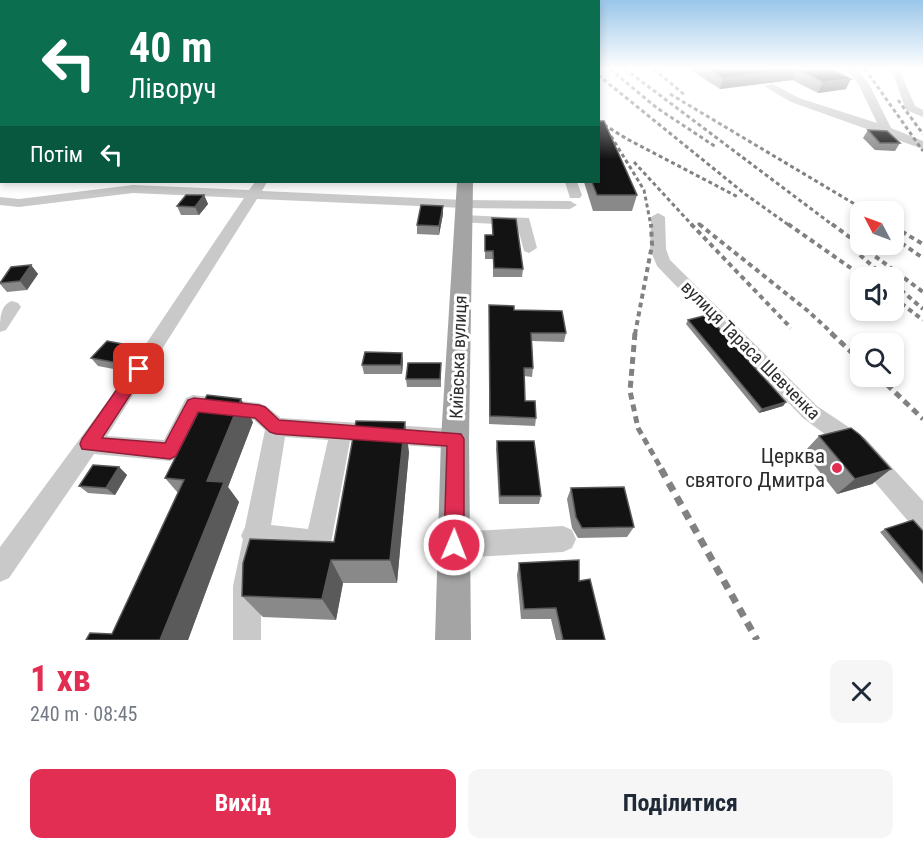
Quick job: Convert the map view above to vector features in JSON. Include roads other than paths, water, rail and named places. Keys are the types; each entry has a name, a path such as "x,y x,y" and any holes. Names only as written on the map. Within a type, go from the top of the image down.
{"main road":[{"name":"Київська вулиця","path":"453,640 455,439 464,201"}],"street":[{"path":"795,99 923,145"},
{"path":"871,99 886,130"},
{"path":"907,99 910,108 923,114"},
{"path":"0,569 114,408 256,188"},
{"path":"0,201 19,202 133,189 256,188 464,201 572,194"},
{"path":"464,201 525,221 529,248"},
{"name":"вулиця Тараса Шевченка","path":"658,217 658,249 663,262 810,412 857,445 923,519"},
{"path":"0,325 12,307"},
{"path":"88,444 170,451 194,404 259,412 276,427 455,439"},
{"path":"247,640 246,586 276,427"},
{"path":"254,536 318,543 341,431"},
{"path":"454,545 563,539"}],"railway":[{"path":"627,99 745,194 790,226"},
{"path":"646,99 716,147"},
{"path":"665,99 834,226"},
{"path":"678,99 850,201"},
{"path":"886,99 923,151"},
{"path":"898,100 923,134"},
{"path":"600,122 627,139 738,197"},
{"path":"611,136 644,190 651,226"},
{"path":"634,162 693,226"},
{"path":"635,334 652,245 651,224"},
{"path":"691,224 791,328"},
{"path":"699,224 808,311 833,334"},
{"path":"788,224 850,267"},
{"path":"832,224 923,292"},
{"path":"904,233 923,244"},
{"path":"904,245 923,258"},
{"path":"860,255 874,267"},
{"path":"904,293 923,309"},
{"path":"904,306 923,320"},
{"path":"635,333 630,391 638,428 662,470"},
{"path":"831,333 850,351"},
{"path":"890,387 923,419"},
{"path":"661,469 757,640"}],"place":[{"name":"Церква святого Дмитра","path":"837,468"}]}
